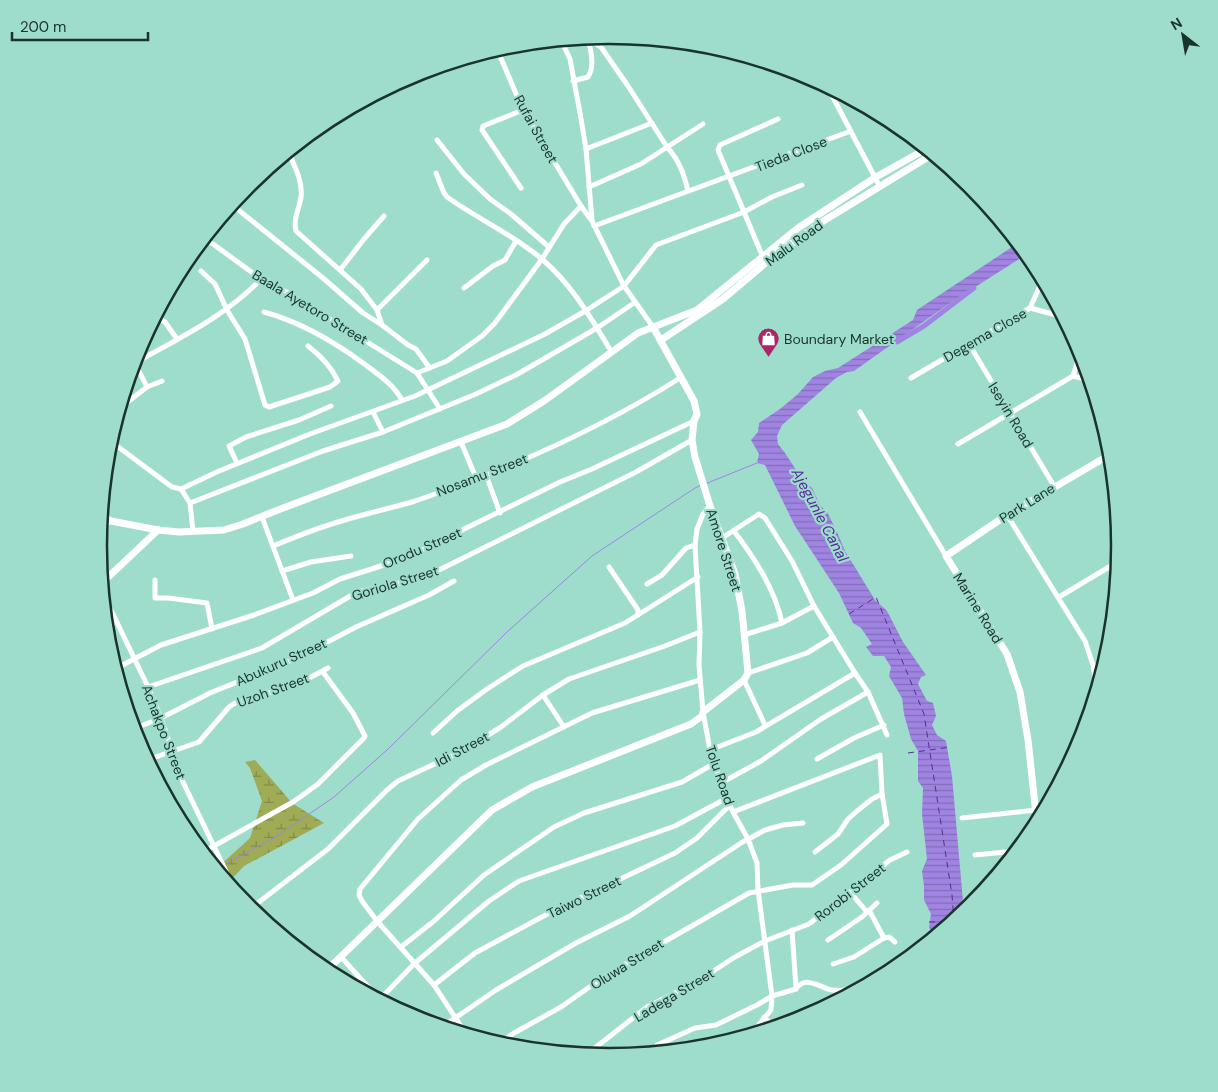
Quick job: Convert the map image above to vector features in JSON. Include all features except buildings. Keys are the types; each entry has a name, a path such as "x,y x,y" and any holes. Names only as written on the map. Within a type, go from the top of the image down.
{"main road":[{"name":"Malu Road","path":"111,521 158,530 224,530 507,424 526,413 638,333 697,310 762,255 809,220 876,177 921,153"},
{"name":"Malu Road","path":"662,340 723,299 775,255 825,220 927,158"},
{"path":"771,248 775,255"},
{"path":"661,324 663,331 669,335"},
{"name":"Amore Street","path":"651,328 662,340 697,410 692,440 706,495 735,574 742,611 746,677"},
{"name":"Park Lane","path":"946,556 1007,515 1104,458"},
{"path":"108,577 158,530"},
{"name":"Marine Road","path":"946,556 1007,654 1020,692 1036,810"},
{"path":"332,965 492,810 532,787 691,724 746,677"}],"street":[{"path":"597,44 601,47 679,163 688,192"},
{"path":"573,80 588,77 591,72 592,55 589,45"},
{"path":"564,46 570,59 586,149 593,223 624,286 651,328"},
{"name":"Rufai Street","path":"500,56 523,110 593,223"},
{"path":"833,97 880,187"},
{"path":"521,188 482,130 483,126 523,110"},
{"path":"762,255 718,150 720,145 778,119"},
{"path":"586,149 652,123"},
{"path":"589,187 641,164 703,124"},
{"name":"Tieda Close","path":"593,223 688,192 851,131"},
{"path":"437,140 470,180 490,200 511,214 549,247"},
{"path":"291,158 301,185 301,197 294,223 296,231 361,289 377,310 382,325"},
{"path":"436,173 447,197 542,259 559,276 587,310 611,351"},
{"path":"117,446 172,487 181,489 237,463 402,400 545,334 624,286 656,245 682,233 744,212 772,197 802,185"},
{"path":"440,409 418,373 455,356 482,336 495,323 542,259 564,224 581,206"},
{"path":"237,208 363,313 416,349 429,367"},
{"path":"340,270 384,216"},
{"path":"464,288 493,266 505,260 516,241"},
{"name":"Baala Ayetoro Street","path":"209,243 261,279 269,281 418,373"},
{"path":"377,310 427,260"},
{"path":"201,271 215,284 227,310 245,339 265,405 269,407 330,387 338,381 333,370 322,357 308,346"},
{"path":"144,357 227,310 261,279"},
{"path":"1030,308 1039,287"},
{"path":"190,503 324,451 382,432 440,409 516,375 597,328 634,302"},
{"name":"Degema Close","path":"911,378 1030,308 1054,314"},
{"path":"264,312 300,325 344,349 388,382 402,400"},
{"path":"161,320 177,339"},
{"name":"Iseyin Road","path":"969,344 1054,486"},
{"path":"958,444 1073,376 1077,364"},
{"path":"139,371 147,387"},
{"path":"1073,376 1082,378"},
{"name":"Nosamu Street","path":"273,546 319,528 414,501 486,475 596,426 680,378"},
{"path":"128,402 147,387 162,381"},
{"path":"237,463 229,446 246,437 299,420 331,406"},
{"path":"373,412 382,432"},
{"name":"Marine Road","path":"860,412 946,556"},
{"name":"Orodu Street","path":"121,665 161,645 254,615 340,579 403,559 560,482 694,421"},
{"name":"Goriola Street","path":"148,687 262,648 357,592 399,583 437,571 636,472 692,440"},
{"path":"461,442 476,478"},
{"path":"486,475 500,513"},
{"path":"181,489 190,503 193,531"},
{"name":"Tolu Road","path":"710,506 703,514 697,529 695,545 698,577 700,680 703,712 710,750 727,798 748,839 757,863 758,890 772,996 770,1010 758,1025"},
{"path":"722,538 759,514 765,518 792,561 814,606 868,692 887,735"},
{"path":"1007,515 1085,641 1096,669"},
{"path":"262,517 293,600"},
{"path":"734,531 758,563 775,600 782,623"},
{"path":"646,584 662,575 686,548 695,545"},
{"path":"282,571 311,562 351,556"},
{"path":"1059,597 1110,566"},
{"path":"609,567 638,610 638,615"},
{"path":"433,733 457,711 523,666 638,615 698,577"},
{"path":"155,580 155,598 207,603 212,628"},
{"name":"Abukuru Street","path":"140,726 161,718 210,693 296,658 356,627 429,595 454,581"},
{"path":"744,635 782,623 814,606"},
{"name":"Achakpo Street","path":"111,609 161,718 182,780 224,868"},
{"name":"Idi Street","path":"257,904 328,849 398,781 456,754 480,740 501,727 543,695 570,679 700,632"},
{"path":"765,725 746,677 807,653 833,637"},
{"name":"Uzoh Street","path":"154,757 199,742 229,707 235,703 298,684 328,668"},
{"path":"210,850 216,849 249,825 293,802 318,784 364,738 365,736 353,713 323,672"},
{"path":"710,750 756,732 855,673"},
{"path":"461,1026 434,985 362,901 359,895 360,889 418,819 438,800 486,765 592,713 700,680"},
{"path":"721,783 761,761 821,719 868,692"},
{"path":"543,695 564,727"},
{"path":"817,759 854,738 884,725"},
{"path":"733,812 879,755 882,794 857,811 848,819 838,834 815,852"},
{"path":"401,947 434,921 484,875 554,827 584,813 682,782 715,763"},
{"name":"Oluwa Street","path":"507,1038 561,1007 605,976 749,892 793,885 812,885 834,871 886,826 882,794"},
{"path":"385,995 415,964 489,901 518,881 675,826 727,798"},
{"name":"Taiwo Street","path":"434,985 475,954 553,911 675,853 697,838 730,805"},
{"path":"962,818 1036,810"},
{"path":"449,1022 496,990 576,943 630,916 748,839 765,830 783,825 803,823"},
{"name":"Rorobi Street","path":"765,941 809,924 890,860 907,852"},
{"path":"975,856 1007,852"},
{"path":"850,892 868,911 884,938"},
{"path":"828,940 877,903"},
{"path":"792,930 796,989"},
{"path":"833,964 854,957 884,938 892,938 895,942"},
{"name":"Ladega Street","path":"595,1048 647,1007 695,983 735,957 765,941"},
{"path":"341,957 367,986"},
{"path":"657,1045 695,1028 716,1025 772,996 796,989 798,984 816,983 830,990 844,989"},
{"path":"764,1017 769,1022"}],"green space":[{"path":"255,760 292,803 324,823 244,866 232,878 221,864 250,838 262,801 250,768 245,762"}],"water":[{"path":"1012,247 1020,258 950,303 854,371 847,372 836,378 782,425 777,436 778,444 802,479 812,488 820,505 827,512 845,551 875,600 887,611 903,642 926,675 921,677 918,684 927,701 933,703 936,716 932,725 937,735 946,741 952,776 963,902 931,931 929,927 931,914 924,900 922,871 927,859 922,814 923,788 918,781 918,751 911,739 902,698 889,676 891,667 884,656 873,656 866,647 872,644 861,628 853,623 839,593 795,526 765,465 757,463 759,454 751,440 758,432 759,423 798,394 813,377 825,371 838,368 913,320 917,310"}],"waterway":[{"name":"Ajegunle Canal","path":"897,342 924,326 974,288"},
{"path":"705,484 757,463"},
{"path":"226,864 277,836 334,797 387,750 507,632 592,556 701,485"}],"ferry route":[{"path":"849,614 876,597 924,714 953,911"},
{"path":"908,753 951,747"},
{"path":"929,922 942,922"}],"place":[{"name":"Boundary Market","path":"768,358"}]}
